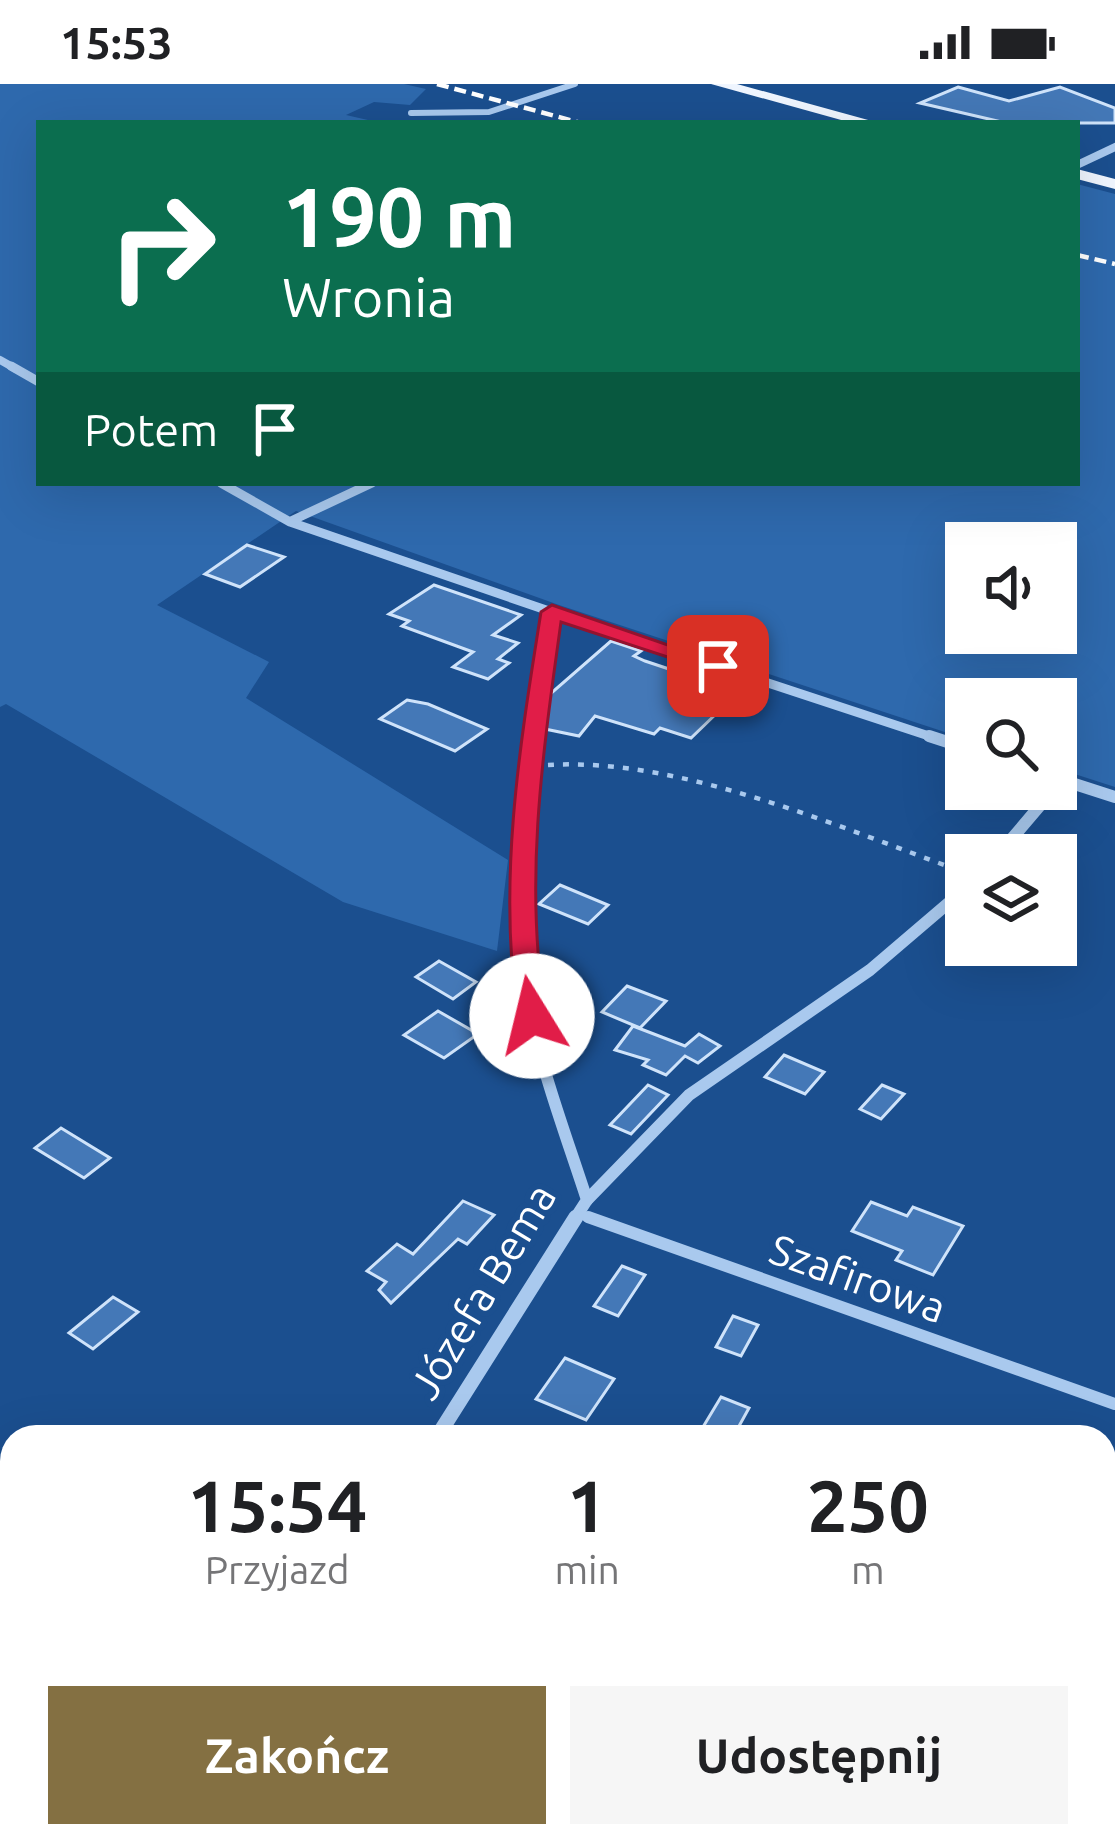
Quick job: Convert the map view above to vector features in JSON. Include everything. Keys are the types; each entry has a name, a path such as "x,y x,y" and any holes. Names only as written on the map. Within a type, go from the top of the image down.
{"main road":[{"path":"719,84 860,120"},
{"path":"1080,171 1115,184"}],"street":[{"path":"1080,168 1115,147"},
{"path":"0,360 36,380"},
{"path":"226,486 290,522 945,741"},
{"path":"290,522 366,486"},
{"name":"Józefa Bema","path":"444,1425 587,1200 538,1036 523,963 531,770 552,612"},
{"path":"1077,788 1115,796"},
{"path":"1015,834 1034,810"},
{"path":"587,1200 689,1095 870,970 945,906"}],"lane":[{"path":"411,113 489,112 575,84"},
{"name":"Szafirowa","path":"578,1214 1115,1404"}],"path":[{"path":"531,770 564,760 612,765 766,807 945,866"}],"shaded area":[{"path":"0,84 404,84 426,89 410,105 374,102 346,115 368,120 36,120 36,486 1080,486 1080,185 1115,194 1115,787 1077,775 1077,678 945,678 945,732 559,605 296,511 157,605 269,662 246,698 508,860 497,951 343,902 6,704 0,707"}],"building":[{"path":"958,87 1009,101 1060,87 1115,108 1115,123 993,120 920,103"},
{"path":"247,545 284,557 240,587 205,574"},
{"path":"434,585 521,615 493,635 518,643 498,659 509,663 488,679 453,667 473,652 402,626 409,621 389,614"},
{"path":"611,641 641,651 634,656 645,661 729,689 709,708 719,711 691,738 660,728 654,734 595,716 579,736 545,729 549,695"},
{"path":"407,700 487,729 455,751 380,719"},
{"path":"560,885 608,905 588,924 539,904"},
{"path":"439,961 476,982 453,999 416,977"},
{"path":"627,986 666,1001 640,1028 602,1012"},
{"path":"438,1011 478,1034 444,1058 404,1035"},
{"path":"633,1026 685,1046 699,1034 720,1046 698,1063 685,1056 666,1075 643,1065 648,1060 615,1050"},
{"path":"784,1055 824,1072 805,1094 765,1077"},
{"path":"648,1085 668,1095 631,1134 610,1125"},
{"path":"882,1085 904,1094 881,1119 860,1109"},
{"path":"61,1128 110,1158 84,1178 35,1148"},
{"path":"463,1201 494,1215 467,1244 458,1239 391,1303 379,1290 386,1282 367,1271 397,1244 413,1254"},
{"path":"871,1202 907,1216 913,1207 963,1226 933,1275 896,1260 902,1251 852,1231"},
{"path":"622,1266 645,1275 618,1316 594,1306"},
{"path":"113,1297 138,1312 93,1349 69,1333"},
{"path":"733,1316 758,1325 741,1356 716,1347"},
{"path":"565,1358 614,1379 586,1420 536,1399"},
{"path":"721,1397 749,1408 740,1425 704,1425"}],"railway":[{"path":"437,84 570,120"},
{"path":"1080,256 1115,264"}],"route":[{"path":"532,1016 523,963 523,867 534,728 552,612 718,666"}]}
